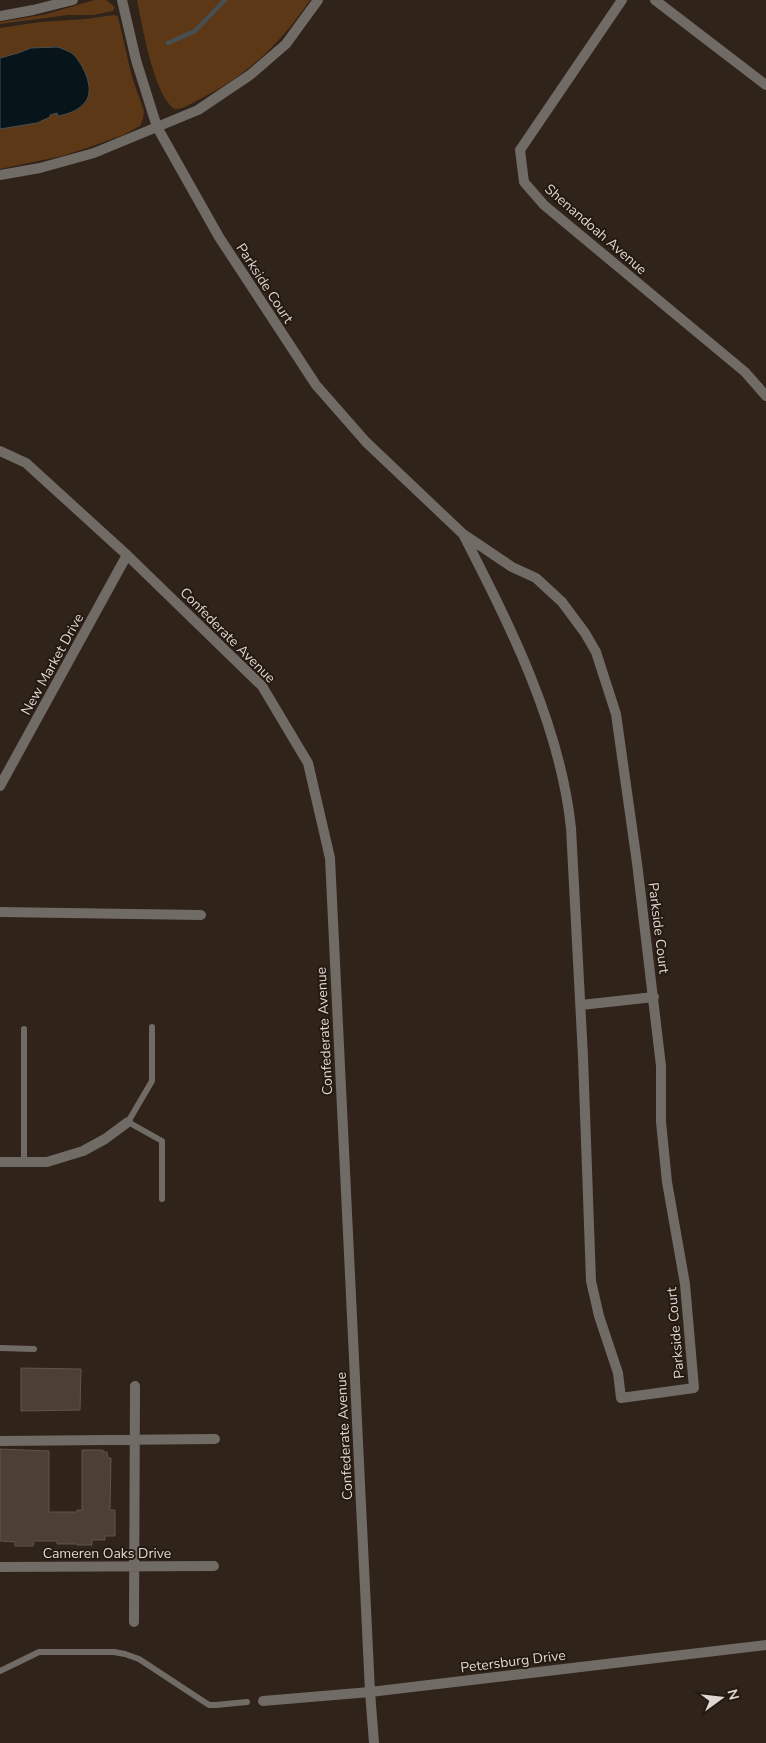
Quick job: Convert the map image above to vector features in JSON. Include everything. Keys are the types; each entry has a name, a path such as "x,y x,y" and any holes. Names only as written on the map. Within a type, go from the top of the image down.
{"street":[{"path":"0,16 73,0"},
{"name":"Parkside Court","path":"122,0 136,60 157,127 218,237 316,385 366,442 463,534 512,567 536,578 562,602 585,633 596,652 616,714 654,997 661,1066 661,1122 667,1182 684,1284 694,1388 621,1398 618,1372 599,1316 591,1281 581,1005 568,799 549,727 500,606 463,534"},
{"path":"0,175 40,168 94,152 198,110 250,75 286,44 318,0"},
{"name":"Shenandoah Avenue","path":"622,0 520,150 524,182 544,205 745,372 766,396"},
{"path":"654,0 766,85"},
{"name":"Confederate Avenue","path":"0,451 26,462 127,555 262,686 308,763 330,858 374,1743"},
{"name":"New Market Drive","path":"0,786 127,555"},
{"path":"0,912 201,915"},
{"path":"581,1005 654,997"},
{"path":"0,1162 47,1162 83,1151 105,1139 128,1122"},
{"path":"134,1622 135,1386"},
{"path":"0,1441 215,1439"},
{"name":"Cameren Oaks Drive","path":"0,1568 214,1566"},
{"name":"Petersburg Drive","path":"263,1701 370,1692 766,1645"}],"lane":[{"path":"152,1027 152,1080 128,1122 162,1141 162,1199"},
{"path":"24,1029 24,1162"},
{"path":"0,1348 34,1349"},
{"path":"0,1672 39,1652 114,1652 139,1660 209,1704 216,1706 247,1702"}],"shaded area":[{"path":"94,0 106,0 115,7 113,11 93,15 68,15 0,24 0,22 47,14"},
{"path":"137,0 310,0 275,44 248,69 217,90 188,106 175,109 168,102 155,76"},
{"path":"114,15 118,17 132,77 144,111 140,126 123,135 62,156 0,169 0,28"},
{"path":"58,47 73,54 87,76 89,90 84,104 74,111 58,116 57,113 50,115 50,117 37,123 0,129 0,58 31,48"}],"building":[{"path":"21,1368 81,1369 80,1410 21,1411"},
{"path":"0,1449 49,1451 49,1512 77,1512 77,1510 82,1510 82,1450 103,1450 103,1452 107,1452 108,1458 111,1458 110,1510 115,1510 115,1536 105,1536 105,1540 92,1540 92,1545 57,1544 57,1541 34,1541 33,1546 15,1546 15,1542 0,1541"}],"waterway":[{"path":"168,43 195,31 225,0"}]}
